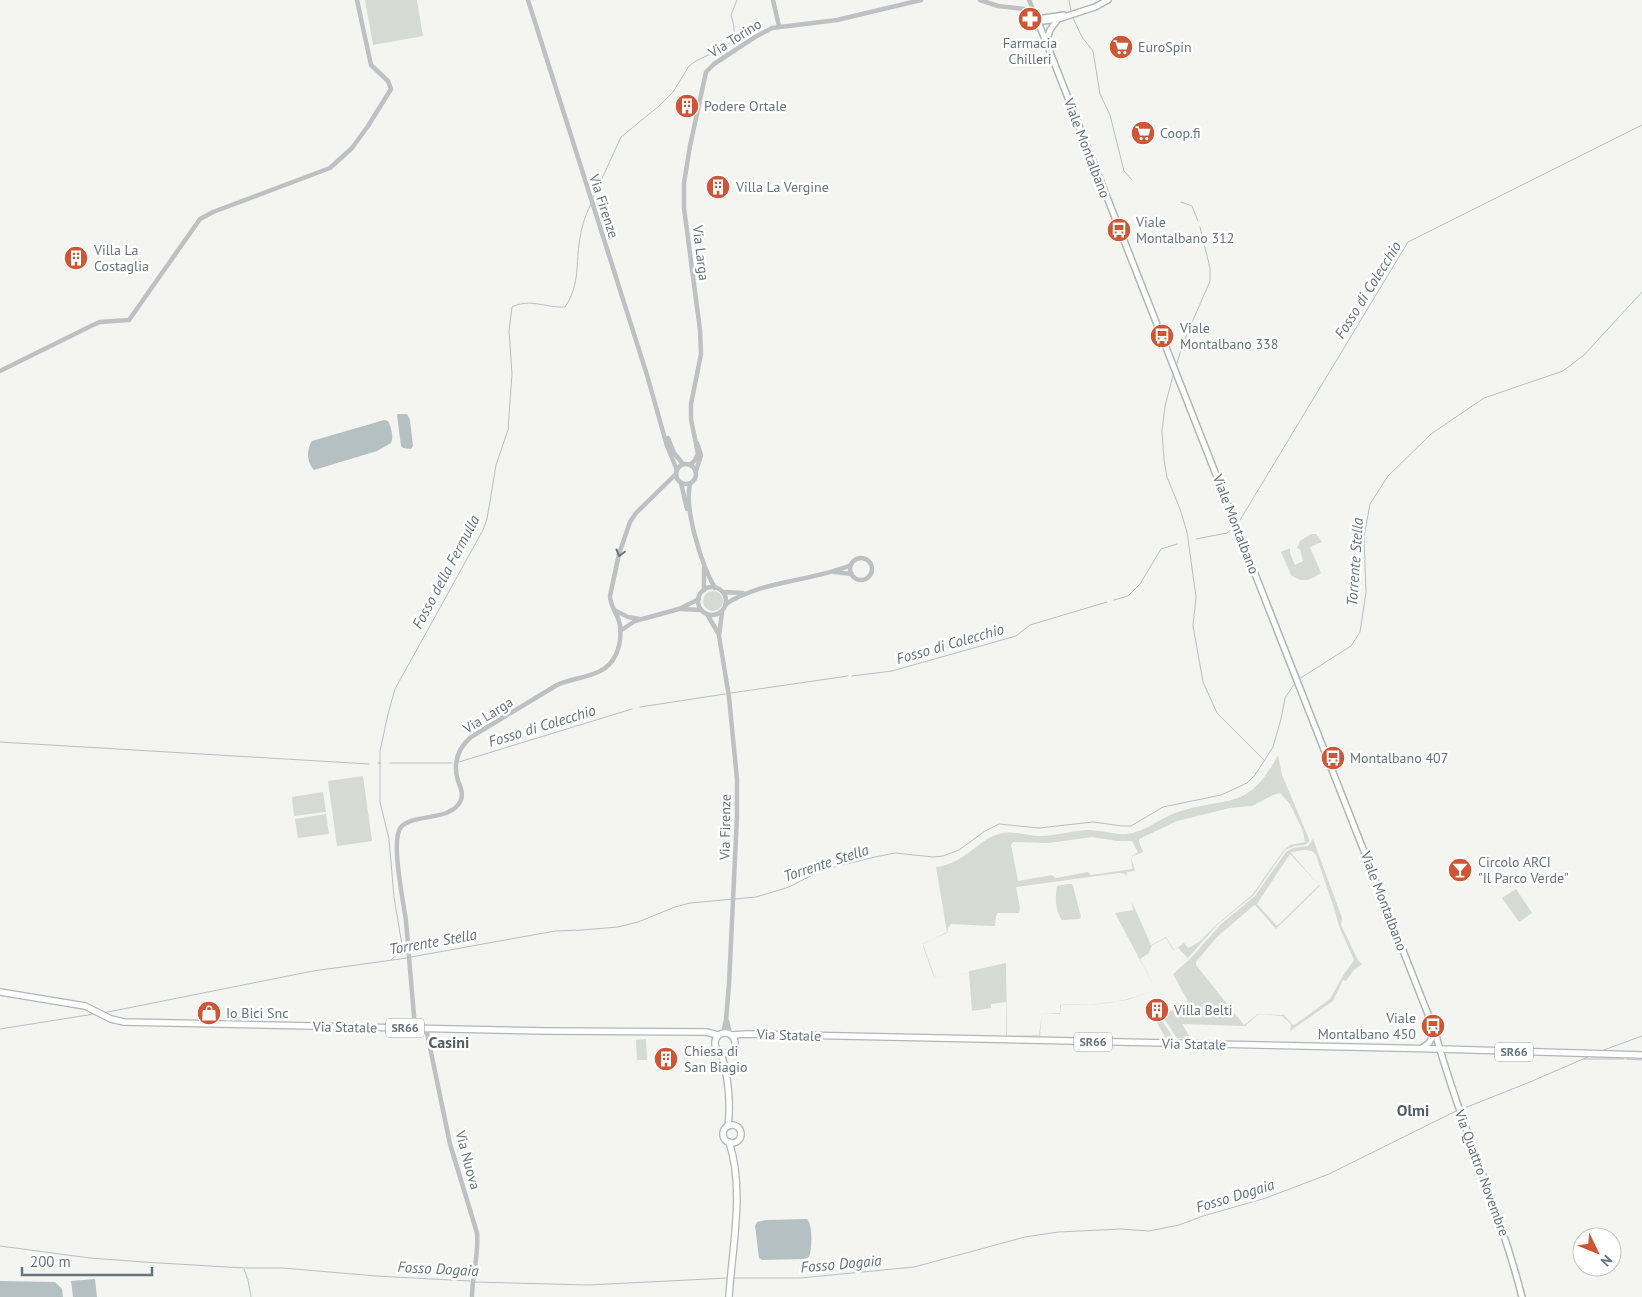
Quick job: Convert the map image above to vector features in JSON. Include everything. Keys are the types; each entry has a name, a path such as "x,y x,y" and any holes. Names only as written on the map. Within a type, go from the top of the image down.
{"main road":[{"path":"1037,19 1049,21 1058,19 1108,0"},
{"path":"1037,19 1070,14"},
{"name":"Viale Montalbano","path":"1037,19 1295,672 1440,1049"},
{"path":"1046,43 1050,30 1058,19"},
{"name":"Via Statale","path":"0,992 66,1002 91,1008 111,1019 124,1022 706,1032 719,1036"},
{"path":"1418,1050 1429,1043 1435,1032"},
{"name":"Via Statale","path":"735,1044 747,1034"},
{"path":"725,1066 729,1052 735,1044 731,1035"},
{"name":"Via Statale","path":"731,1035 1440,1049 1642,1055"},
{"name":"SR66","path":"719,1036 731,1035"},
{"path":"719,1036 716,1047 721,1053 725,1066 729,1112 728,1126 723,1131 723,1135 729,1142 734,1156"},
{"name":"Via Quattro Novembre","path":"1440,1049 1508,1245 1522,1297"},
{"path":"721,1053 729,1052"},
{"path":"729,1112 740,1133 734,1156 736,1215 729,1296"},
{"path":"728,1126 735,1126"},
{"path":"729,1142 737,1141"}],"street":[{"path":"0,371 100,322 129,320 200,218 322,172 335,164 352,148 379,110 391,89 388,81 371,65 357,0"},
{"name":"Via Firenze","path":"528,0 692,521 704,567 715,588"},
{"path":"772,0 779,26"},
{"name":"Via Torino","path":"708,68 772,28 837,20 921,0"},
{"path":"980,0 998,6 1033,10"},
{"name":"Viale Montalbano","path":"1030,0 1037,19"},
{"name":"Via Larga","path":"690,465 697,456 692,426 691,404 701,354 700,330 684,208 684,182 704,78 708,68"},
{"name":"Via Firenze","path":"660,418 674,454 683,464"},
{"name":"Via Larga","path":"696,442 701,455 696,470"},
{"path":"676,472 683,464 690,465 696,470"},
{"name":"Via Firenze","path":"692,521 688,499 690,484 696,478 696,470"},
{"name":"Via Larga","path":"415,1028 406,919 398,861 398,835 401,827 407,823 445,814 457,807 462,790 457,775 456,759 462,745 476,734 566,680 600,672 606,668 617,653 620,631 619,619 610,602 613,578 625,534 632,518 667,484 676,472"},
{"path":"679,482 690,484"},
{"name":"Via Larga","path":"667,484 679,482"},
{"path":"723,592 726,604 747,593 830,572 851,565 856,559 862,558 868,561 871,567 870,574 864,579 857,579 852,574 851,565"},
{"name":"Via Firenze","path":"699,599 704,590 704,567"},
{"path":"830,572 852,574"},
{"path":"704,590 715,588 723,592 747,593"},
{"path":"620,631 641,619 680,609 699,599 702,610 680,609"},
{"name":"Via Firenze","path":"719,636 722,612 726,604"},
{"path":"614,610 632,618 641,619"},
{"name":"Via Firenze","path":"702,610 714,623 719,636 729,696 737,778 735,889 726,1020"},
{"path":"707,614 715,615 722,612"},
{"path":"726,1020 731,1035"},
{"path":"719,1036 726,1020"},
{"name":"Via Nuova","path":"426,1028 450,1144 477,1233 477,1261 473,1276 472,1297"}],"shaded area":[{"path":"365,0 417,0 423,36 373,45"},
{"path":"398,414 407,414 410,420 413,446 411,449 401,446"},
{"path":"384,420 388,421 391,429 391,443 377,451 314,470 309,460 308,452 312,441"},
{"path":"1311,534 1316,534 1322,542 1310,547 1321,573 1310,579 1295,578 1291,575 1281,552 1290,548 1295,565 1303,561 1300,549 1297,548 1300,541"},
{"path":"713,591 720,594 723,601 720,608 713,611 706,608 703,601 706,594"},
{"path":"1278,755 1282,775 1309,842 1305,845 1285,850 1254,895 1218,924 1188,958 1178,948 1175,949 1184,943 1188,948 1199,942 1218,923 1252,895 1283,851 1290,845 1305,842 1303,831 1290,804 1280,793 1252,806 1230,808 1177,821 1139,839 1143,852 1131,857 1135,871 1127,872 1126,877 1125,874 1119,873 1016,887 1020,908 1019,913 998,913 995,926 951,924 947,933 932,940 947,932 936,867 956,861 994,835 1017,833 1046,836 1089,830 1122,834 1134,833 1175,813 1235,799 1246,794 1256,786","holes":["1092,837 1132,841 1138,852 1131,857 1132,869 1091,875 1088,872 1056,878 1052,875 1018,881 1011,845 1013,842 1049,843"]},
{"path":"363,776 372,841 337,846 328,781"},
{"path":"323,792 326,812 294,816 292,797"},
{"path":"326,814 329,834 298,838 295,819"},
{"path":"1313,839 1342,918 1341,925 1358,960 1362,964 1354,970 1346,981 1343,980 1333,1001 1290,1031 1291,1024 1282,1016 1260,1014 1284,1015 1293,1025 1296,1024 1330,999 1354,960 1339,926 1316,855 1312,851 1304,850 1292,852 1320,886 1276,929 1255,905 1253,906 1217,937 1196,962 1196,965 1244,1025 1259,1014 1245,1026 1182,1024 1191,1039 1177,1038 1164,1015 1188,1001 1173,974 1190,959 1221,924 1255,896 1286,852 1293,848 1308,846","holes":["1290,854 1319,885 1277,926 1257,904"]},
{"path":"1068,884 1073,886 1081,917 1079,919 1062,920 1058,912 1057,886"},
{"path":"1516,889 1532,913 1519,922 1502,898"},
{"path":"1132,902 1151,945 1166,937 1174,950 1166,938 1152,945 1149,953 1140,959 1156,990 1115,913 1133,910"},
{"path":"1006,963 1007,1036 1006,1002 991,1004 991,1008 972,1011 969,973 952,976"},
{"path":"1042,1013 1040,1036 1007,1036 1039,1035"},
{"path":"1159,1017 1174,1039 1166,1039 1155,1019"},
{"path":"646,1039 647,1060 637,1060 636,1040"},
{"path":"807,1219 811,1237 809,1257 804,1259 762,1260 759,1258 755,1226 757,1222"},
{"path":"95,1279 97,1297 73,1297 71,1281"},
{"path":"0,1281 55,1282 62,1289 63,1297 0,1297"}],"waterway":[{"name":"Fosso della Fermulla","path":"593,198 621,137 673,92 689,66 723,48 732,41 734,26 731,15 737,0"},
{"path":"1069,0 1071,10"},
{"path":"1073,18 1082,37 1093,51 1100,94 1110,115 1124,171 1132,180"},
{"name":"Fosso di Colecchio","path":"1240,520 1408,242 1642,125"},
{"path":"1181,202 1192,206 1198,221"},
{"name":"Fosso della Fermulla","path":"391,960 401,951 402,945 394,897 389,839 380,802 380,751 388,714 395,689 483,530 487,519 496,465 508,430 512,374 509,331 512,307 525,303 565,307 573,292 581,234 591,204"},
{"path":"1176,366 1184,341 1210,281 1210,268 1200,227"},
{"name":"Torrente Stella","path":"1299,679 1351,646 1360,632 1366,592 1364,537 1370,504 1388,476 1431,434 1484,398 1563,371 1584,355 1642,292"},
{"path":"1174,372 1165,406 1162,431 1164,460 1167,477 1187,532 1196,597 1193,626 1203,682 1217,713 1265,761"},
{"name":"Fosso di Colecchio","path":"1196,539 1227,533 1233,528"},
{"name":"Fosso di Colecchio","path":"1114,600 1128,596 1140,584 1161,549 1177,544"},
{"name":"Fosso di Colecchio","path":"852,676 892,671 1016,636 1030,625 1107,602"},
{"name":"Fosso di Colecchio","path":"731,693 848,676"},
{"name":"Torrente Stella","path":"411,957 555,931 618,927 638,922 690,903 756,897 789,887 822,870 895,853 933,857 943,856 959,850 985,831 999,824 1039,828 1093,822 1131,826 1163,807 1221,795 1247,783 1255,775 1273,747 1285,698 1295,683"},
{"name":"Fosso di Colecchio","path":"640,707 725,694"},
{"name":"Fosso di Colecchio","path":"459,762 632,709"},
{"path":"0,742 369,764"},
{"name":"Fosso di Colecchio","path":"390,763 452,763"},
{"name":"Torrente Stella","path":"103,1013 313,971 407,958"},
{"name":"Torrente Stella","path":"0,1029 94,1014"},
{"name":"Fosso Dogaia","path":"1601,1051 1642,1036"},
{"name":"Fosso Dogaia","path":"1462,1109 1590,1056"},
{"path":"1584,1059 1624,1059"},
{"path":"1627,1059 1642,1060"},
{"name":"Fosso Dogaia","path":"732,1278 800,1278 914,1267 1025,1237 1058,1232 1121,1229 1149,1231 1179,1225 1266,1198 1329,1174 1458,1110"},
{"name":"Fosso Dogaia","path":"0,1246 90,1258 244,1268 283,1268 376,1276 470,1281"},
{"path":"244,1269 251,1297"},
{"name":"Fosso Dogaia","path":"474,1282 588,1285 728,1278"}],"place":[{"name":"Farmacia Chilleri","path":"1030,19"},
{"name":"EuroSpin","path":"1121,47"},
{"name":"Podere Ortale","path":"687,106"},
{"name":"Coop.fi","path":"1143,133"},
{"name":"Villa La Vergine","path":"718,187"},
{"name":"Viale Montalbano 312","path":"1119,230"},
{"name":"Villa La Costaglia","path":"76,258"},
{"name":"Viale Montalbano 338","path":"1162,336"},
{"name":"Montalbano 407","path":"1333,758"},
{"name":"Circolo ARCI \"Il Parco Verde\"","path":"1460,870"},
{"name":"Villa Belti","path":"1157,1010"},
{"name":"Io Bici Snc","path":"209,1013"},
{"name":"Viale Montalbano 450","path":"1433,1026"},
{"name":"Chiesa di San Biagio","path":"666,1059"}],"district":[{"name":"Casini","path":"449,1042"},
{"name":"Olmi","path":"1413,1110"}]}
